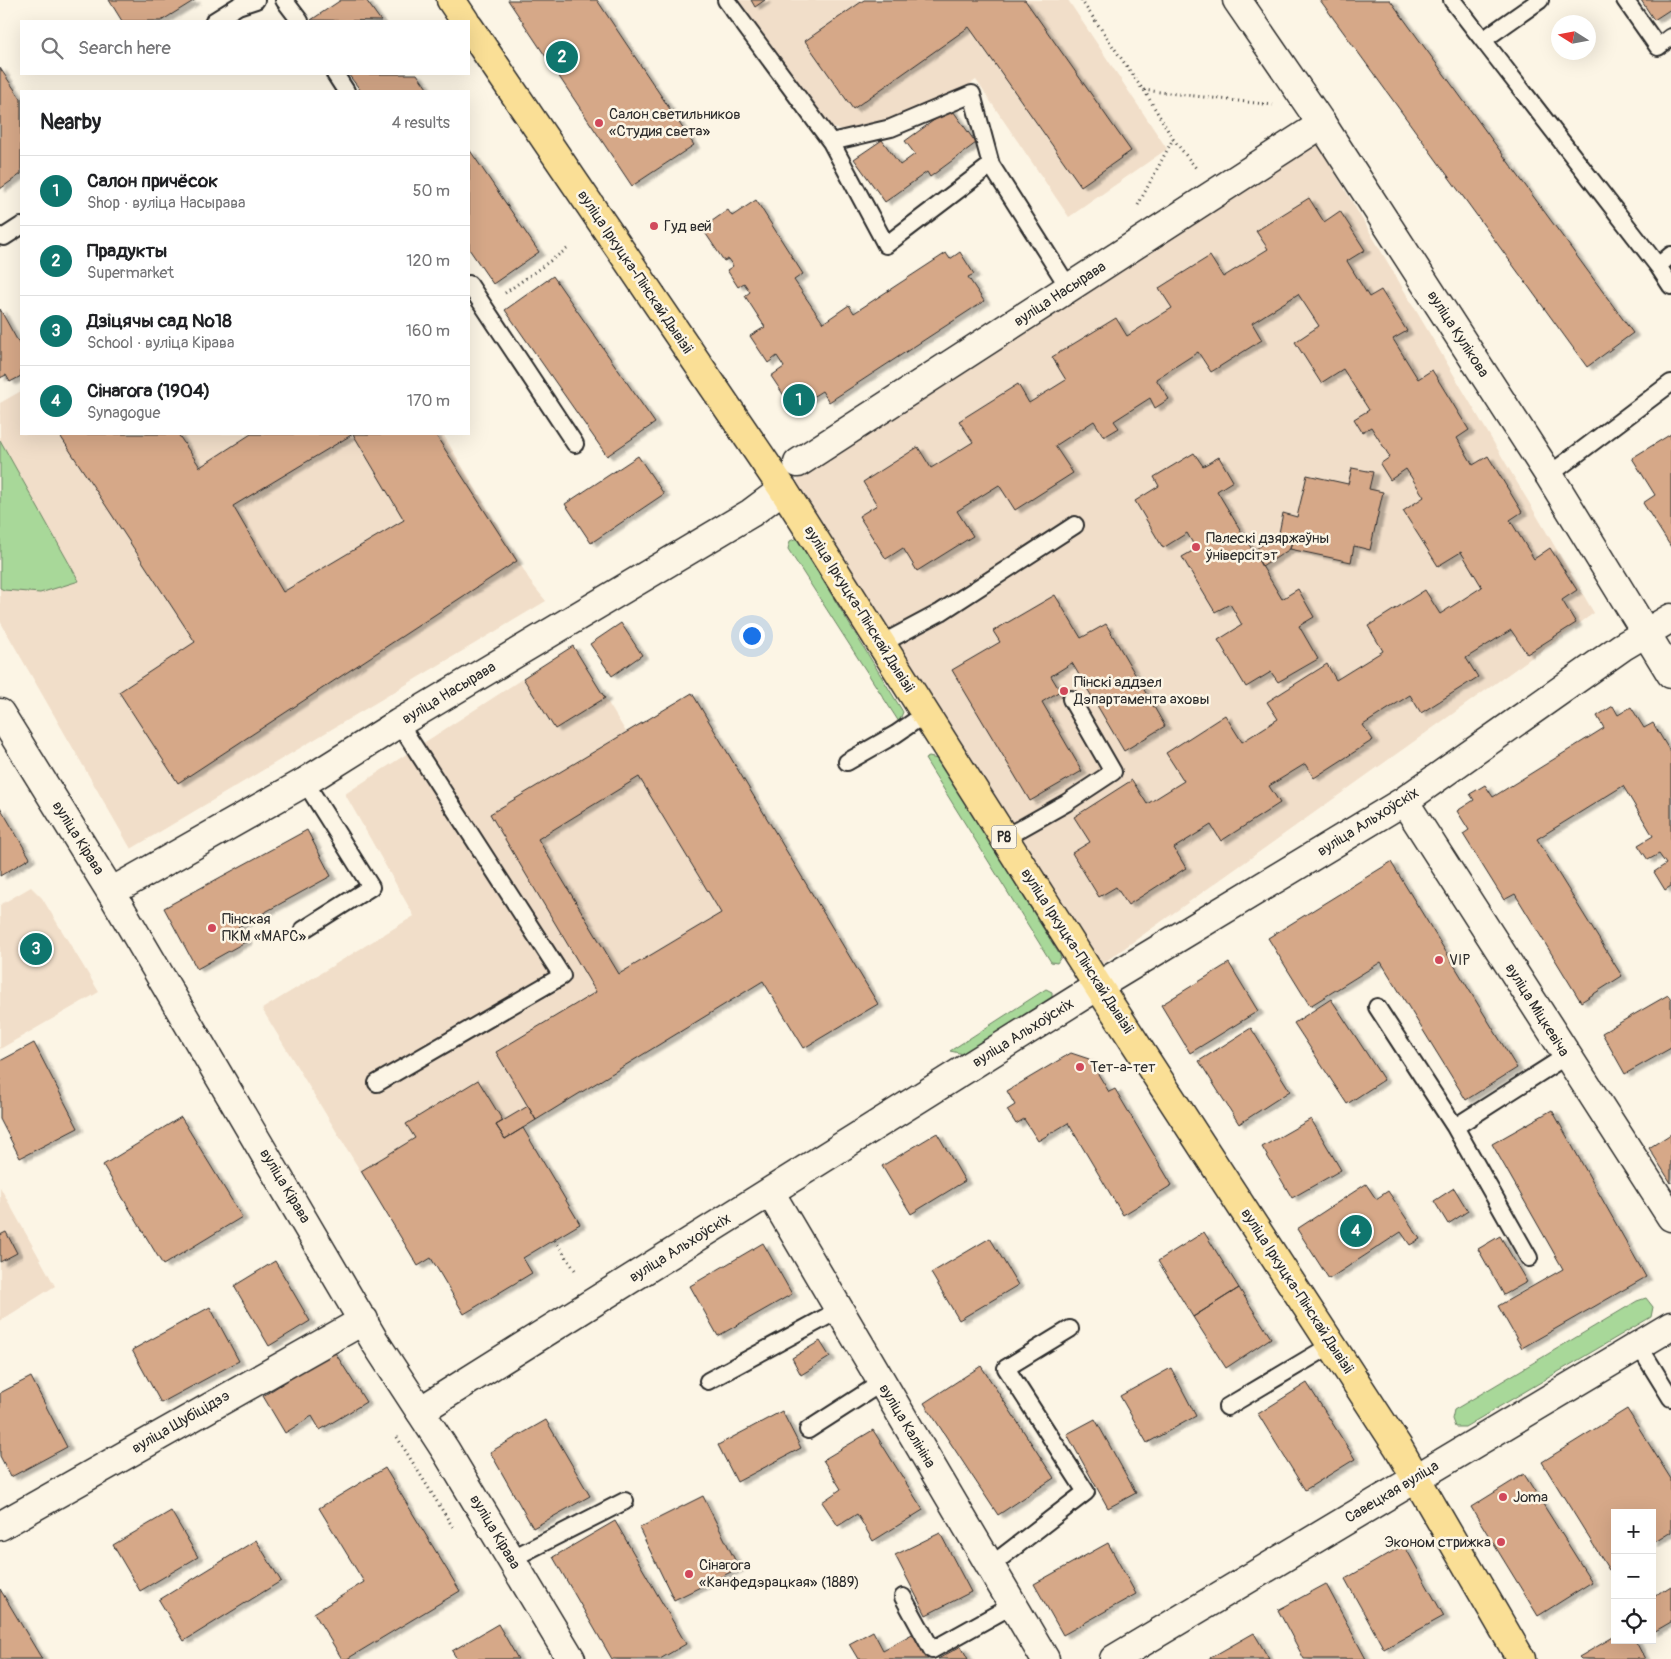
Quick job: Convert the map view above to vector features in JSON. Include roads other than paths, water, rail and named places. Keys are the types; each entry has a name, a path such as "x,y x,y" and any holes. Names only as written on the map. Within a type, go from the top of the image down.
{"main road":[{"path":"451,0 464,20"},
{"name":"вуліца Іркуцка-Пінскай Дывізіі","path":"470,28 783,489 1098,986 1333,1344 1417,1477 1521,1659"}],"street":[{"name":"вуліца Кулікова","path":"1237,0 1314,129 1549,475 1671,674"},
{"name":"вуліца Насырава","path":"798,463 1314,129"},
{"name":"вуліца Насырава","path":"111,892 305,782 399,723 751,513 783,489"},
{"name":"вуліца Альхоўскіх","path":"420,1410 1098,986 1404,801 1622,647 1671,618"},
{"name":"вуліца Кірава","path":"0,713 111,892 364,1320 571,1659"},
{"name":"вуліца Міцкевіча","path":"1404,801 1671,1217"},
{"name":"вуліца Калініна","path":"770,1192 1045,1659"},
{"name":"вуліца Шубіцідзэ","path":"0,1526 364,1320"},
{"name":"Савецкая вуліца","path":"1114,1659 1671,1326"}],"lane":[{"path":"216,20 238,6 256,0"},
{"path":"284,0 299,20"},
{"path":"726,0 830,142 886,244 991,164"},
{"path":"1452,0 1658,266 1671,286"},
{"path":"1483,40 1540,0"},
{"path":"1625,0 1658,47 1671,37"},
{"path":"830,142 891,128 972,94 991,164 1069,288"},
{"path":"0,236 4,237 20,227"},
{"path":"1658,266 1671,255"},
{"path":"470,286 574,444"},
{"path":"1549,475 1671,383"},
{"path":"881,644 941,612 1075,525"},
{"path":"1004,838 1066,803 1114,772 1071,699"},
{"path":"847,762 896,734 925,714"},
{"path":"376,1083 562,976 399,723"},
{"path":"303,930 371,887 305,782"},
{"path":"1377,1007 1455,1127 1528,1258"},
{"path":"1455,1127 1566,1056"},
{"path":"708,1381 839,1310"},
{"path":"990,1566 1086,1492 1006,1368 1070,1329"},
{"path":"1227,1407 1333,1344"},
{"path":"1639,1346 1671,1398"},
{"path":"808,1430 882,1383"},
{"path":"511,1559 625,1501"},
{"path":"903,1597 932,1650 1013,1605"}],"place":[{"name":"Прадукты","path":"562,57"},
{"name":"Салон светильников «Студия света»","path":"599,123"},
{"name":"Гуд вей","path":"654,226"},
{"name":"Салон причёсок","path":"799,400"},
{"name":"Палескі дзяржаўны ўніверсітэт","path":"1196,547"},
{"name":"Пінскі аддзел Дэпартамента аховы","path":"1064,691"},
{"name":"Пінская ПКМ «МАРС»","path":"212,928"},
{"name":"Дзіцячы сад №18","path":"36,949"},
{"name":"VIP","path":"1439,960"},
{"name":"Тет-а-тет","path":"1080,1067"},
{"name":"Сінагога (1904)","path":"1356,1231"},
{"name":"Joma","path":"1503,1497"},
{"name":"Эконом стрижка","path":"1501,1542"},
{"name":"Сінагога «Канфедэрацкая» (1889)","path":"689,1574"}]}
